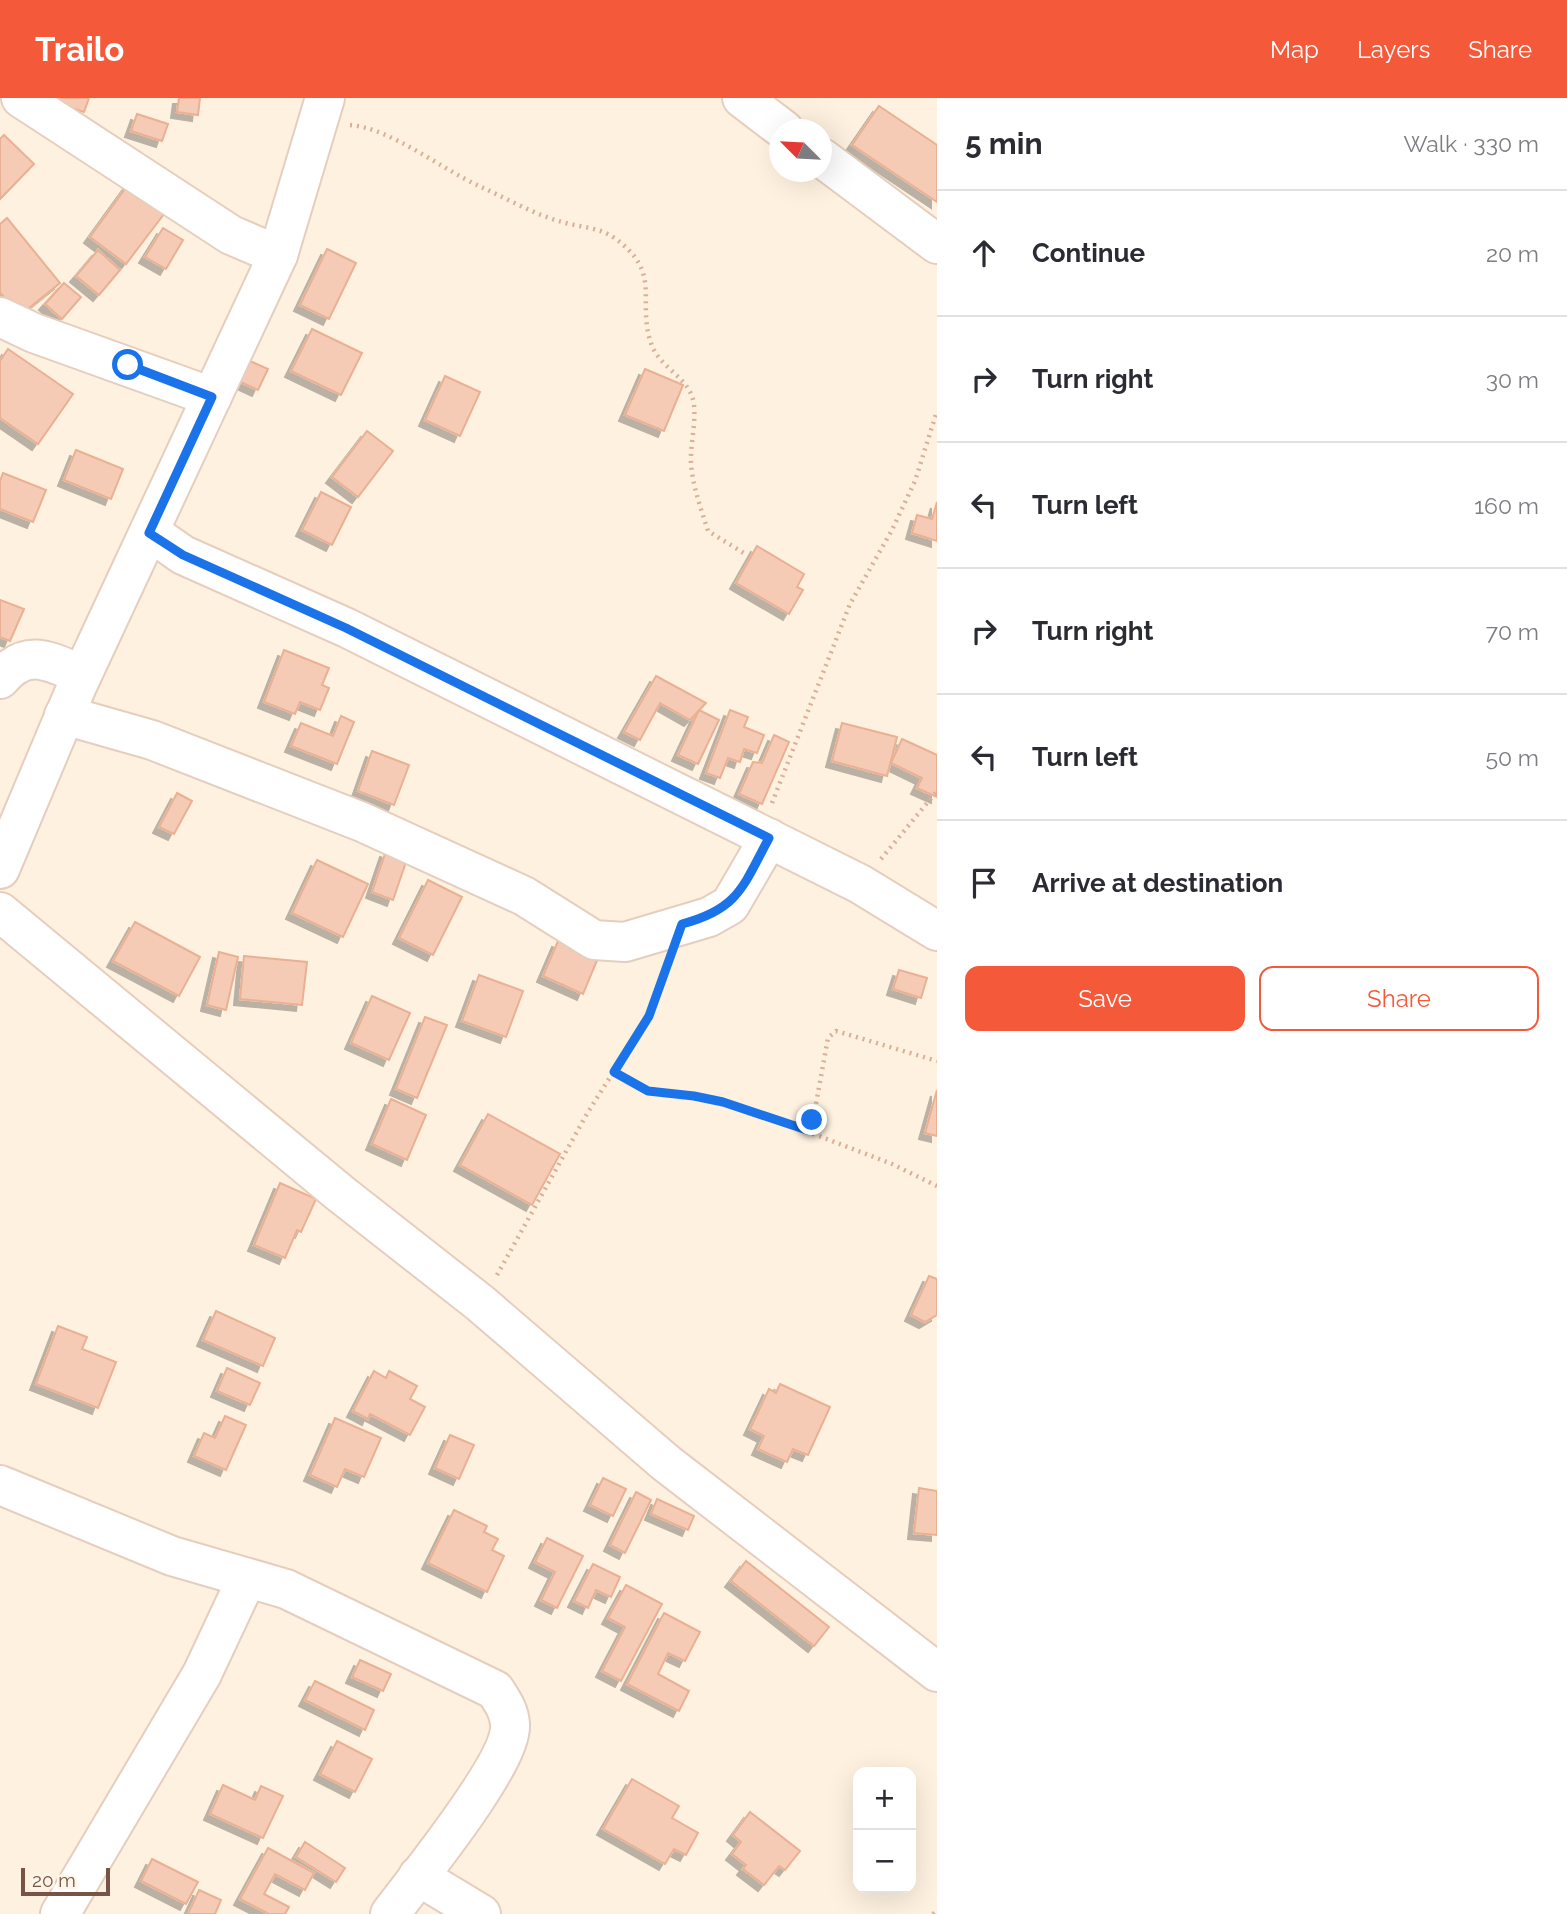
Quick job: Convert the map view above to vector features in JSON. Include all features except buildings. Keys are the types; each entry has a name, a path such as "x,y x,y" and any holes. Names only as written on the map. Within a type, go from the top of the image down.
{"street":[{"path":"21,98 231,235 278,256"},
{"path":"741,98 769,119"},
{"path":"0,869 82,675 278,256 320,115"},
{"path":"832,166 937,244"},
{"path":"0,317 34,333 212,397"},
{"path":"149,533 201,563 346,628 764,835 860,884 937,931"},
{"path":"0,679 12,665 25,659 40,659 82,675"},
{"path":"64,715 152,740 362,822 524,896 594,940 625,942 709,917 730,905 764,835"},
{"path":"0,912 341,1194 480,1303 666,1463 936,1670"},
{"path":"0,1485 172,1556 286,1589 495,1690 506,1707 511,1726 502,1754 390,1914"},
{"path":"60,1914 201,1674 247,1578"},
{"path":"418,1875 481,1914"}],"path":[{"path":"320,115 341,125 369,126 445,170 561,222 611,236 626,249 641,265 646,280 648,333 656,354 689,386 694,405 691,462 694,486 708,531 747,555"},
{"path":"764,835 850,604 892,530 915,481 937,411"},
{"path":"860,884 937,792"},
{"path":"480,1303 649,1016 682,924"},
{"path":"807,1130 815,1108 828,1038 836,1031 937,1061"},
{"path":"614,1072 648,1091 723,1102 807,1130 937,1186"},
{"path":"933,1914 937,1910"}],"route":[{"path":"128,365 212,397 149,533 183,555 346,628 769,838 730,905 709,917 682,924 649,1016 614,1072 648,1091 723,1102 807,1130 812,1120"}]}
